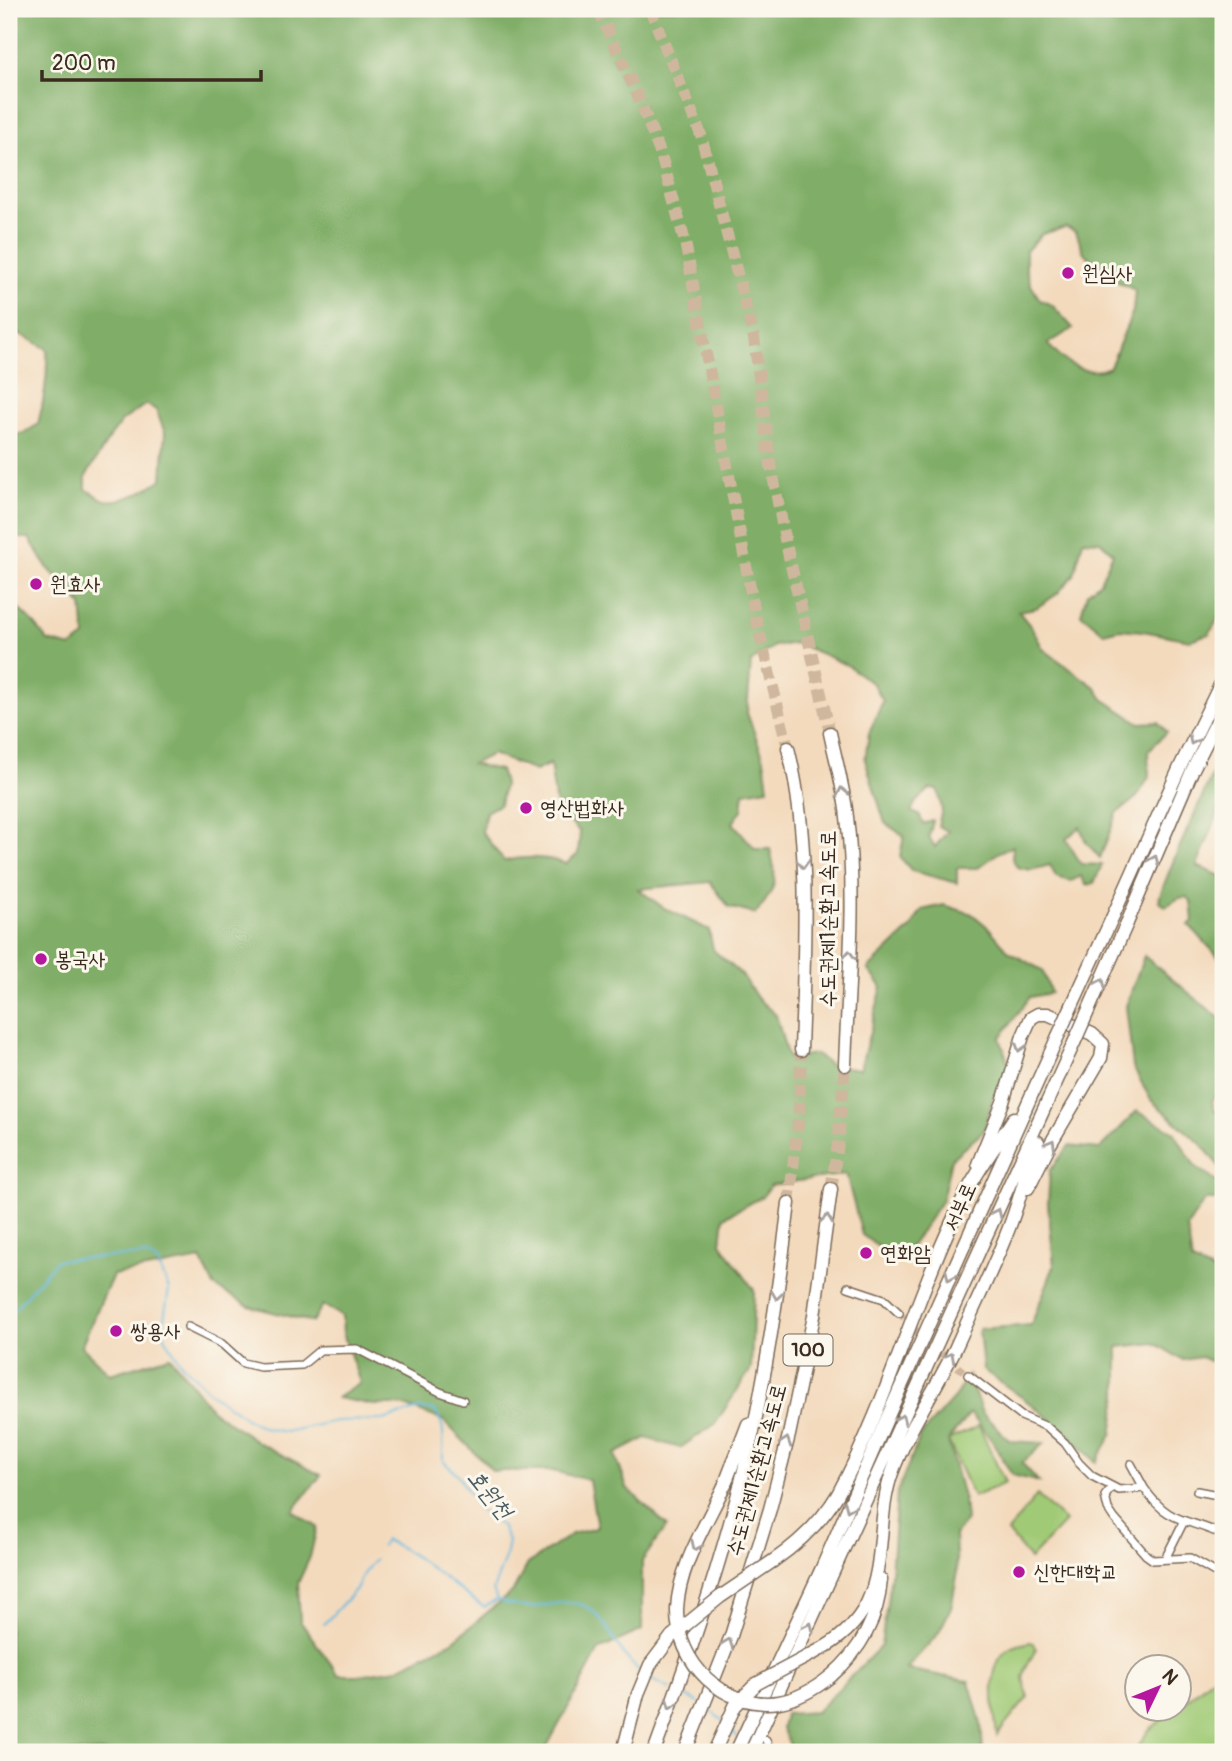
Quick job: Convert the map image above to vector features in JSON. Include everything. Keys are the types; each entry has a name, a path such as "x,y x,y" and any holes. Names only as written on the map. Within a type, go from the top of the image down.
{"highway":[{"name":"서부로","path":"736,1752 822,1568 1058,1035 1223,679"},
{"name":"서부로","path":"751,1752 1074,1043 1183,792 1223,709"},
{"name":"수도권제1순환고속도로","path":"830,733 847,816 850,909 845,1065"},
{"name":"수도권제1순환고속도로","path":"788,748 800,810 803,921 801,1050"},
{"path":"621,1752 638,1694 650,1665 672,1636 808,1532 838,1494 892,1378 919,1302 1000,1110 1031,1018 1038,1014 1048,1014 1097,1036 1102,1044 1101,1059 1048,1148 1009,1227 953,1353 922,1408 893,1471 884,1504 875,1579 868,1601 847,1630 814,1653 756,1684 735,1706 713,1752"},
{"path":"966,1193 1037,1082"},
{"path":"1009,1227 1042,1131 1048,1097"},
{"name":"수도권제1순환고속도로","path":"685,1752 731,1636 770,1509 806,1361 831,1189"},
{"name":"수도권제1순환고속도로","path":"654,1752 686,1667 747,1458 772,1329 789,1203"},
{"path":"760,1395 725,1484 688,1564 680,1590 678,1627 688,1655 703,1675 721,1690 737,1698 755,1702 777,1702 796,1698 815,1689 831,1676 856,1650 873,1618 881,1580 882,1525"}],"street":[{"path":"848,1287 884,1299 899,1313"},
{"path":"188,1327 222,1344 243,1363 260,1367 302,1365 320,1350 357,1349 440,1392 463,1400"},
{"path":"968,1375 1021,1416 1047,1427 1065,1443 1092,1476 1119,1490 1144,1488"},
{"path":"1131,1464 1144,1488 1164,1512 1171,1517 1223,1535"},
{"path":"1112,1487 1105,1496 1105,1502 1114,1518 1146,1555 1153,1560 1196,1560 1223,1577"},
{"path":"1197,1491 1223,1496"},
{"path":"1166,1559 1184,1521"},
{"path":"766,1740 770,1752"}],"green space":[{"path":"9,9 1223,9 1223,611 1209,634 1190,640 1119,629 1104,633 1081,614 1087,593 1100,582 1113,553 1100,541 1083,540 1074,575 1057,594 1036,608 1018,611 1032,628 1043,649 1095,687 1103,699 1140,723 1158,722 1167,732 1148,751 1149,777 1137,797 1117,813 1100,858 1086,842 1080,827 1066,839 1081,864 1102,865 1094,883 1086,885 1081,876 1071,881 1056,877 1050,865 1031,870 1017,867 1012,858 1013,846 999,852 978,868 957,868 957,883 912,871 900,857 904,836 885,823 865,760 869,733 883,701 873,684 847,665 797,643 774,646 751,662 747,713 764,759 768,788 744,792 742,810 733,823 755,849 770,849 775,877 768,898 755,914 729,907 710,882 638,889 664,908 709,930 713,950 741,974 758,999 776,1015 788,1058 815,1054 832,1066 860,1069 882,987 868,969 911,928 922,910 944,905 972,914 989,928 1009,952 1042,970 1051,993 1030,997 1000,1038 1010,1068 992,1099 984,1131 951,1159 942,1200 900,1262 862,1235 846,1174 771,1185 763,1196 724,1217 721,1243 754,1290 751,1369 715,1424 680,1448 646,1438 615,1454 627,1488 667,1526 642,1561 642,1630 599,1650 544,1752 9,1752 9,601 31,620 48,641 71,647 85,637 82,605 47,567 29,538 16,538 9,542 9,436 25,433 38,424 46,386 47,349 20,334 9,339","holes":["1066,227 1076,232 1084,253 1116,281 1135,290 1133,311 1110,367 1084,370 1068,363 1048,344 1073,328 1052,305 1040,300 1031,285 1026,269 1026,251 1042,234","146,404 156,410 165,433 162,479 128,497 105,500 86,489 86,476 122,421","492,754 535,771 550,764 555,799 561,814 580,832 578,854 566,864 535,858 504,861 482,832 486,812 500,804 504,784 500,770 472,764","930,789 938,790 942,810 938,826 948,831 935,847 929,837 933,821 923,824 920,816 911,811","201,1259 214,1286 249,1306 312,1322 323,1305 342,1316 343,1333 360,1383 337,1398 374,1405 402,1405 443,1420 493,1471 553,1471 589,1480 597,1528 572,1534 528,1564 513,1591 453,1641 397,1669 339,1675 300,1621 298,1583 310,1557 317,1527 293,1511 321,1475 259,1443 212,1410 170,1356 110,1374 81,1346 113,1275"]},
{"path":"1223,751 1223,787 1218,814 1197,866 1223,877 1223,962 1189,925 1193,921 1191,901 1186,897 1179,898 1166,906 1159,902 1175,857"},
{"path":"1144,956 1223,1021 1223,1085 1212,1101 1215,1111 1223,1113 1223,1171 1201,1144 1151,1100 1133,1067 1126,1006"},
{"path":"1137,1111 1174,1132 1195,1166 1223,1186 1223,1200 1205,1200 1187,1227 1192,1262 1223,1276 1223,1367 1201,1357 1183,1360 1154,1343 1118,1347 1118,1394 1112,1435 1096,1462 1042,1413 983,1370 979,1329 1031,1325 1054,1266 1048,1204 1050,1170 1069,1146 1100,1149"},
{"path":"968,1375 982,1413 1010,1441 1044,1443 1022,1463 1039,1482 1012,1475 992,1441 970,1413 948,1440 964,1501 966,1520 955,1535 957,1576 951,1608 938,1634 906,1669 969,1681 981,1724 983,1752 815,1752 816,1748 790,1746 782,1728 785,1714 816,1712 881,1646 891,1574 897,1492 921,1435 955,1397"},
{"path":"979,1426 1005,1483 973,1497 948,1440"},
{"path":"1037,1495 1065,1522 1030,1559 1008,1532"},
{"path":"1034,1643 1036,1649 1023,1678 1028,1697 997,1735 993,1689 997,1666 1001,1656 1009,1649"},
{"path":"1223,1669 1223,1752 1141,1752 1137,1749 1148,1731 1159,1722 1194,1722 1194,1693"}],"waterway":[{"name":"호원천","path":"9,1315 57,1260 145,1255 157,1261 169,1289 162,1331 169,1344 181,1363 212,1394 249,1420 265,1428 285,1432 336,1421 383,1420 419,1409 433,1410 441,1421 443,1461 458,1475 480,1511 501,1526 508,1540 505,1558 493,1590 497,1600 524,1607 565,1602 583,1605 599,1617 624,1655 640,1671"},
{"path":"382,1546 385,1540 411,1554 484,1607 497,1600"},
{"path":"324,1624 357,1588 363,1574 375,1559"},
{"name":"호원천","path":"650,1679 670,1689"},
{"name":"호원천","path":"681,1694 698,1702"},
{"name":"호원천","path":"708,1709 723,1721"},
{"name":"호원천","path":"730,1728 737,1737"}],"tunnel":[{"path":"598,9 637,94 661,155 685,242 756,619 788,748"},
{"path":"650,9 701,135 754,338 770,460 785,539 830,733"},
{"path":"789,1203 799,1114 801,1050"},
{"path":"831,1189 845,1065"},
{"path":"899,1313 924,1339"},
{"path":"933,1347 968,1375"}],"place":[{"name":"원심사","path":"1068,273"},
{"name":"원효사","path":"36,584"},
{"name":"영산법화사","path":"526,808"},
{"name":"봉국사","path":"41,959"},
{"name":"연화암","path":"866,1253"},
{"name":"쌍용사","path":"116,1331"},
{"name":"신한대학교","path":"1019,1572"}]}
